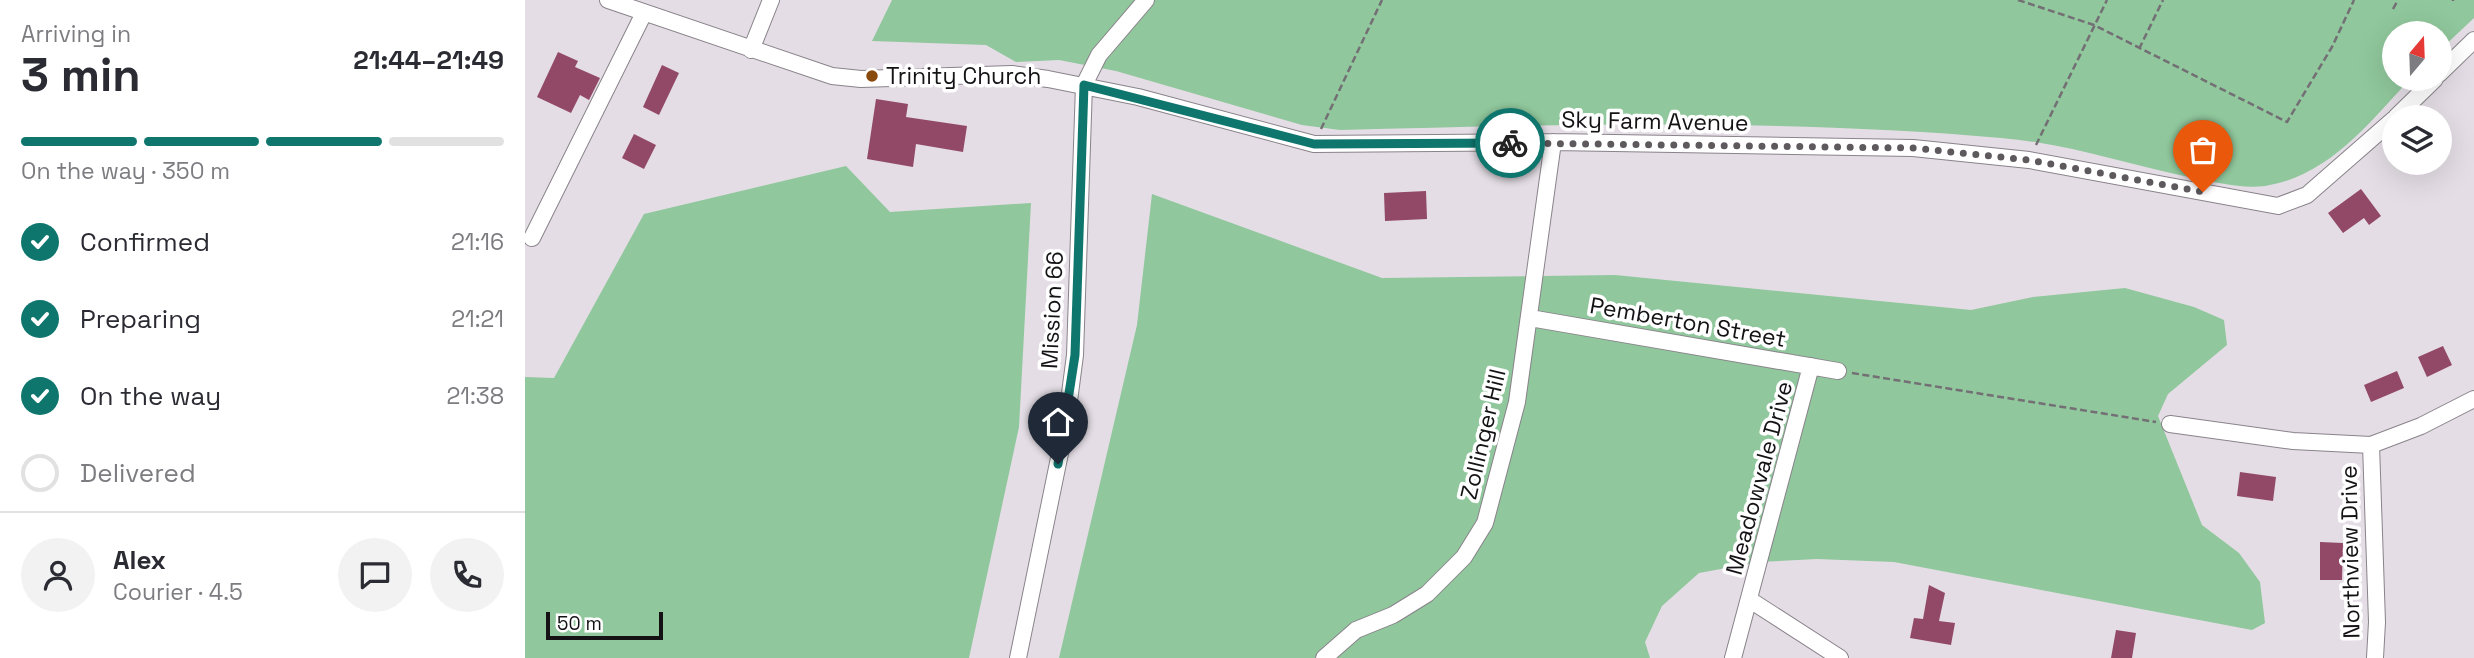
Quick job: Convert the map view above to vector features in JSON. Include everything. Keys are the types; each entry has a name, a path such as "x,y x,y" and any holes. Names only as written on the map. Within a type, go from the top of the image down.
{"street":[{"name":"Sky Farm Avenue","path":"608,0 751,50 842,77 1012,74 1084,85 1314,144 1553,142 1913,148 2029,160 2278,206 2307,195 2382,129"},
{"path":"751,50 771,0"},
{"path":"1084,85 1099,55 1146,0"},
{"path":"532,238 643,13"},
{"path":"2452,61 2474,40"},
{"name":"Mission 66","path":"1018,658 1066,424 1075,355 1084,85"},
{"name":"Sky Farm Avenue","path":"2408,105 2423,91"},
{"name":"Zollinger Hill","path":"1324,658 1356,630 1393,615 1427,594 1464,557 1485,523 1517,401 1553,142"},
{"name":"Pemberton Street","path":"1530,318 1838,370"},
{"name":"Meadowvale Drive","path":"1733,658 1811,366"},
{"path":"2170,424 2293,442 2371,445 2421,426 2474,399"},
{"name":"Northview Drive","path":"2371,445 2377,608 2375,658"},
{"name":"Meadowvale Drive","path":"1750,600 1840,658"}],"path":[{"path":"1314,144 1382,0"},
{"path":"2018,0 2094,25 2287,122 2332,47 2354,0"},
{"path":"2029,160 2107,0"},
{"path":"2139,49 2163,0"},
{"path":"2393,9 2398,0"},
{"path":"1838,370 2170,424"}],"green space":[{"path":"892,0 2474,0 2474,18 2452,39 2452,21 2382,21 2382,91 2399,91 2386,105 2382,105 2382,110 2363,130 2309,171 2265,186 2247,187 2193,178 2049,145 2001,138 1919,132 1671,125 1340,130 1302,125 1116,71 1059,60 1016,62 986,45 872,41"},
{"path":"846,166 890,212 1031,203 1019,427 969,658 525,658 525,377 554,378 644,214"},
{"path":"1152,194 1382,278 1615,275 1971,310 2033,297 2125,288 2194,307 2224,320 2227,345 2168,394 2158,416 2202,525 2239,553 2260,582 2265,623 2252,630 1894,562 1817,559 1759,562 1699,573 1662,606 1645,642 1650,658 1059,658 1137,325"}],"building":[{"path":"558,52 578,61 575,67 600,78 589,100 580,95 571,113 537,97"},
{"path":"662,65 679,73 659,115 643,107"},
{"path":"876,99 908,104 906,117 967,126 963,152 916,144 913,167 867,159"},
{"path":"634,134 656,145 644,169 622,158"},
{"path":"2361,189 2381,216 2369,225 2364,218 2343,233 2328,213"},
{"path":"1426,191 1427,219 1385,221 1384,193"},
{"path":"2443,346 2452,365 2427,377 2418,357"},
{"path":"2397,371 2404,388 2371,402 2364,385"},
{"path":"2240,472 2276,477 2273,501 2237,496"},
{"path":"2320,542 2343,543 2342,580 2320,580"},
{"path":"1929,585 1945,593 1939,621 1955,623 1951,645 1910,638 1914,618 1923,619"},
{"path":"2116,630 2136,633 2132,658 2111,658"}],"way so far":[{"path":"1510,143 1913,148 2029,160 2203,192"}],"place":[{"name":"Trinity Church","path":"872,76"}],"route":[{"path":"1058,464 1075,355 1084,85 1314,144 1348,146 1510,143"}]}
